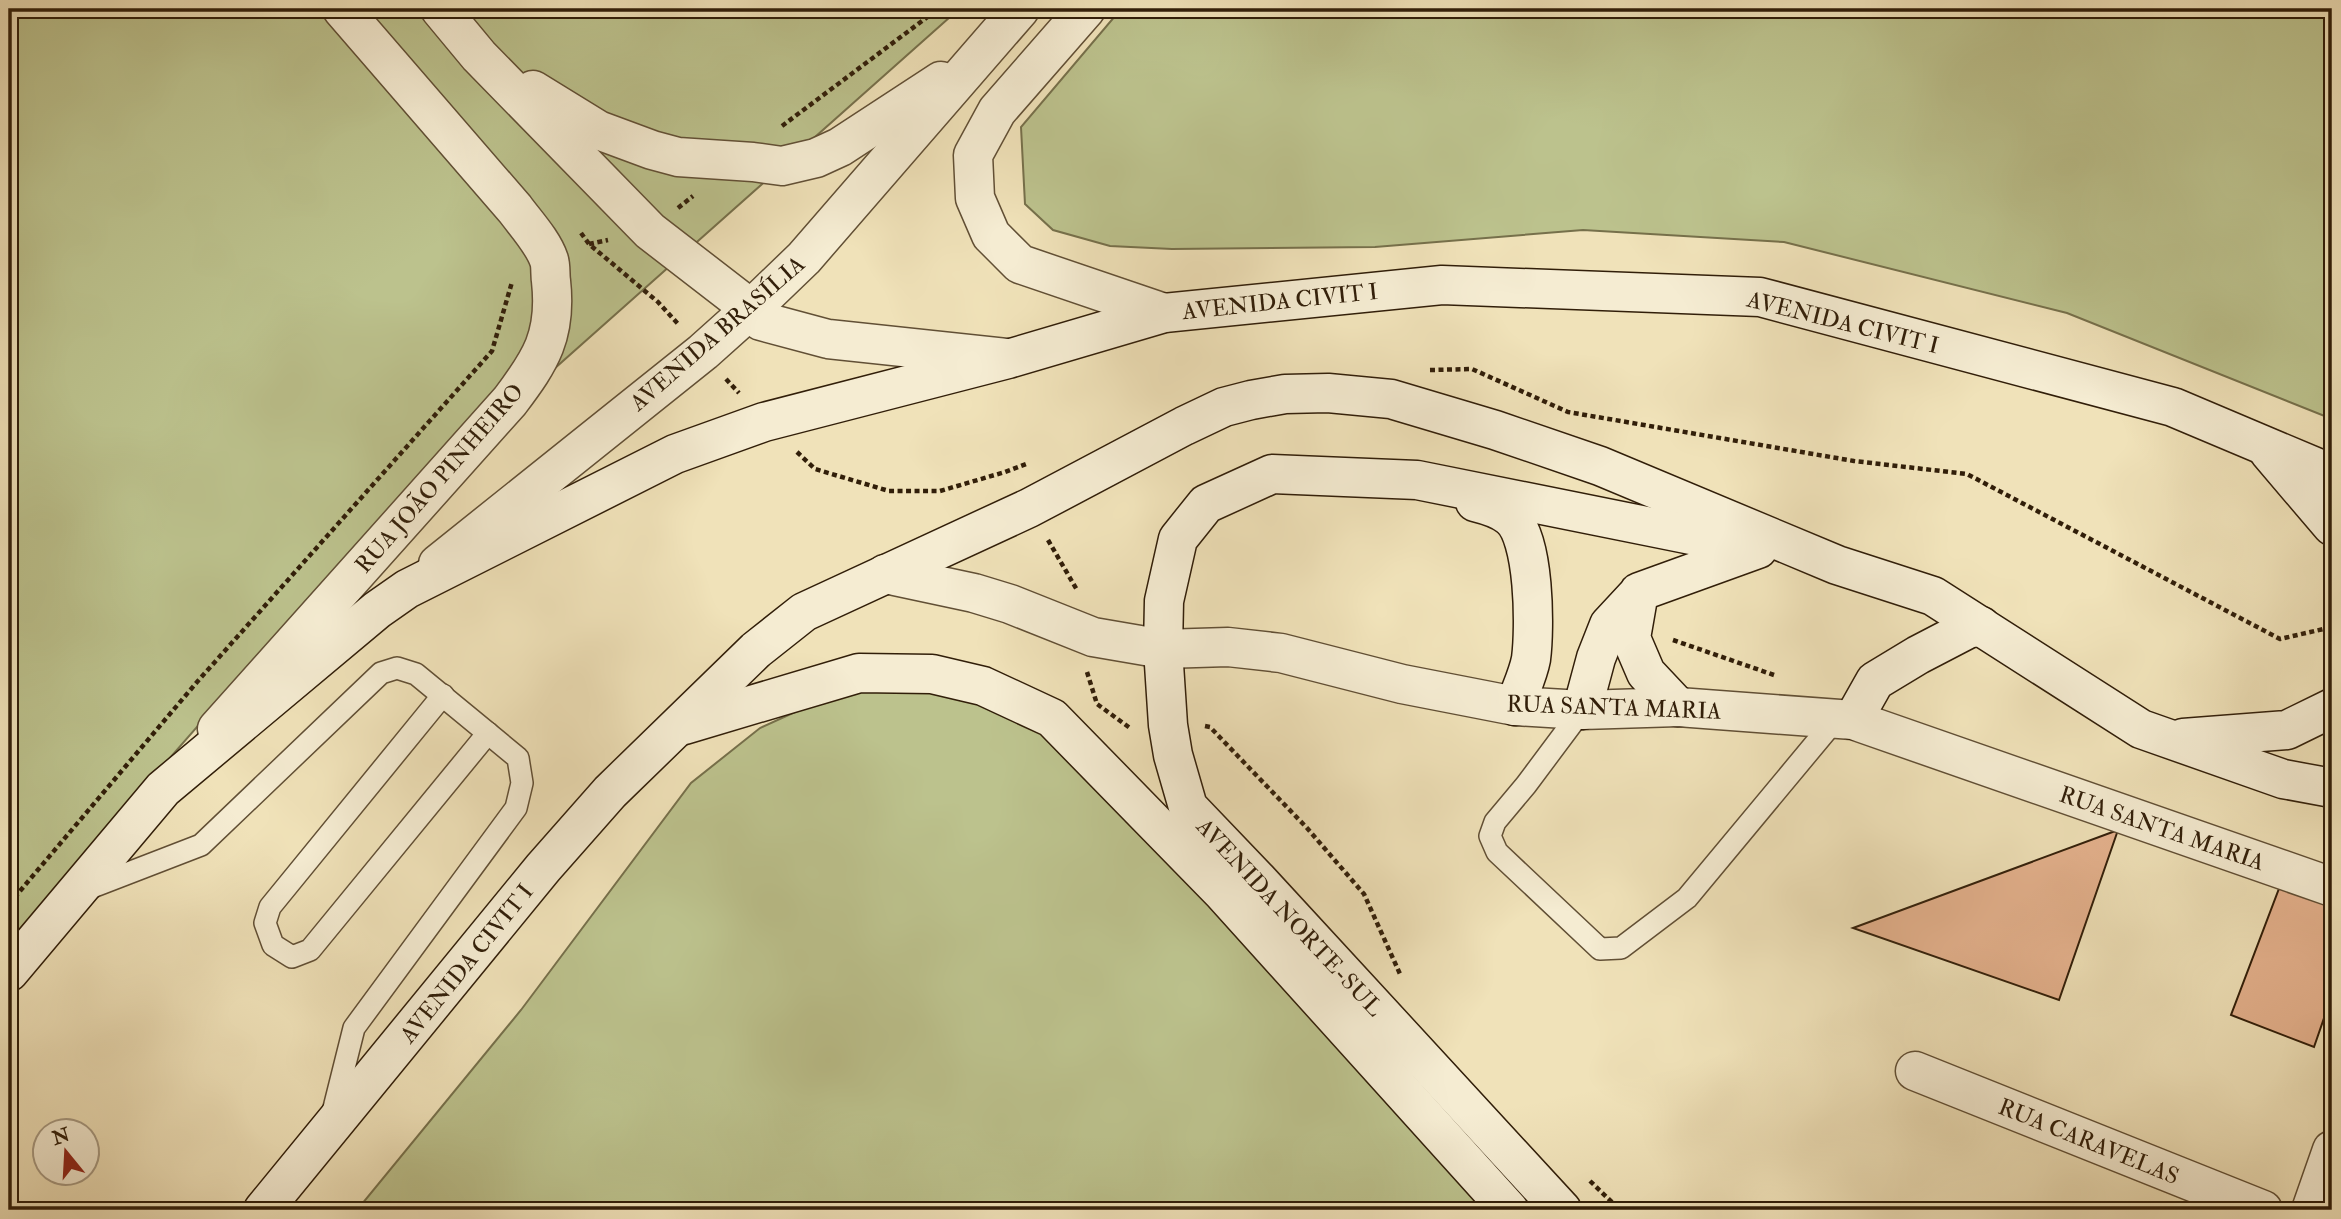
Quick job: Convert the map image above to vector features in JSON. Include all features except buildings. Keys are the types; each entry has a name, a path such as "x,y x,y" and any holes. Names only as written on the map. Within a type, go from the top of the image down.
{"main road":[{"name":"RUA JOÃO PINHEIRO","path":"163,789 510,401 533,368 553,322 549,259 537,241 515,209 342,9"},
{"path":"440,9 479,56 650,231 751,309 761,321 828,339 1008,359"},
{"name":"AVENIDA BRASÍLIA","path":"407,589 703,352 751,309 804,258 1020,9"},
{"path":"1086,9 997,111 973,155 975,198 991,235 1020,264 1164,313"},
{"path":"479,56 598,130 652,150 678,157 782,166 816,158 840,147 975,59"},
{"name":"AVENIDA CIVIT I","path":"1164,313 1442,285 1760,297 2173,407 2320,469 2332,477"},
{"path":"9,972 163,789 367,618 407,589 675,454 764,422 1008,359 1164,313"},
{"name":"AVENIDA CIVIT I","path":"263,1210 544,868 610,792 756,650 804,612 1029,508 1224,407 1285,394 1328,393 1391,399 1495,430 1600,466 1837,565"},
{"path":"2263,445 2332,526"},
{"name":"AVENIDA NORTE-SUL","path":"1562,1210 1188,807 1173,755 1168,725 1163,649 1164,601 1178,539 1206,504 1272,474 1418,480 1837,565"},
{"path":"1418,480 1492,507 1511,517 1523,535 1533,604 1531,661 1515,706"},
{"path":"1582,710 1596,658 1609,625 1639,592 1758,549"},
{"path":"1837,565 1933,596 2141,729 2283,779 2332,788"},
{"name":"RUA SANTA MARIA","path":"885,574 974,593 1010,604 1093,637 1163,649 1228,647 1269,652 1402,684 1515,706 1582,710 1678,707 1844,720 2332,887"},
{"path":"1639,592 1631,638 1646,673 1678,707"},
{"path":"1844,720 1875,681 1968,629 1981,626"},
{"name":"AVENIDA NORTE-SUL","path":"680,726 859,673 932,674 983,686 1052,719 1223,893 1508,1210"},
{"path":"2170,740 2287,730 2332,708"},
{"name":"RUA CARAVELAS","path":"1915,1071 2263,1210"},
{"path":"2311,1210 2332,1150"}],"lane":[{"path":"75,894 201,845 381,673 397,668 416,674 518,758 523,783 516,808 354,1028 328,1131"},
{"path":"443,695 270,907 265,923 273,945 292,957 310,950 488,733"},
{"path":"1582,710 1495,822 1490,836 1497,852 1600,949 1621,947 1687,898 1844,720"}],"path":[{"path":"573,223 589,244 657,302 764,422 815,469 889,491 940,491 1005,472"},
{"path":"1168,725 1210,727 1307,828 1364,894 1397,971 1405,982"},
{"path":"1590,1181 1620,1210"}],"green space":[{"path":"9,9 959,9 356,545 9,942"},
{"path":"1121,9 2332,9 2332,419 2067,313 1784,242 1583,230 1375,247 1172,249 1110,246 1053,230 1025,204 1021,127"},
{"path":"884,682 954,687 1067,742 1484,1210 357,1210 521,1010 691,783 760,728 817,702"}]}
